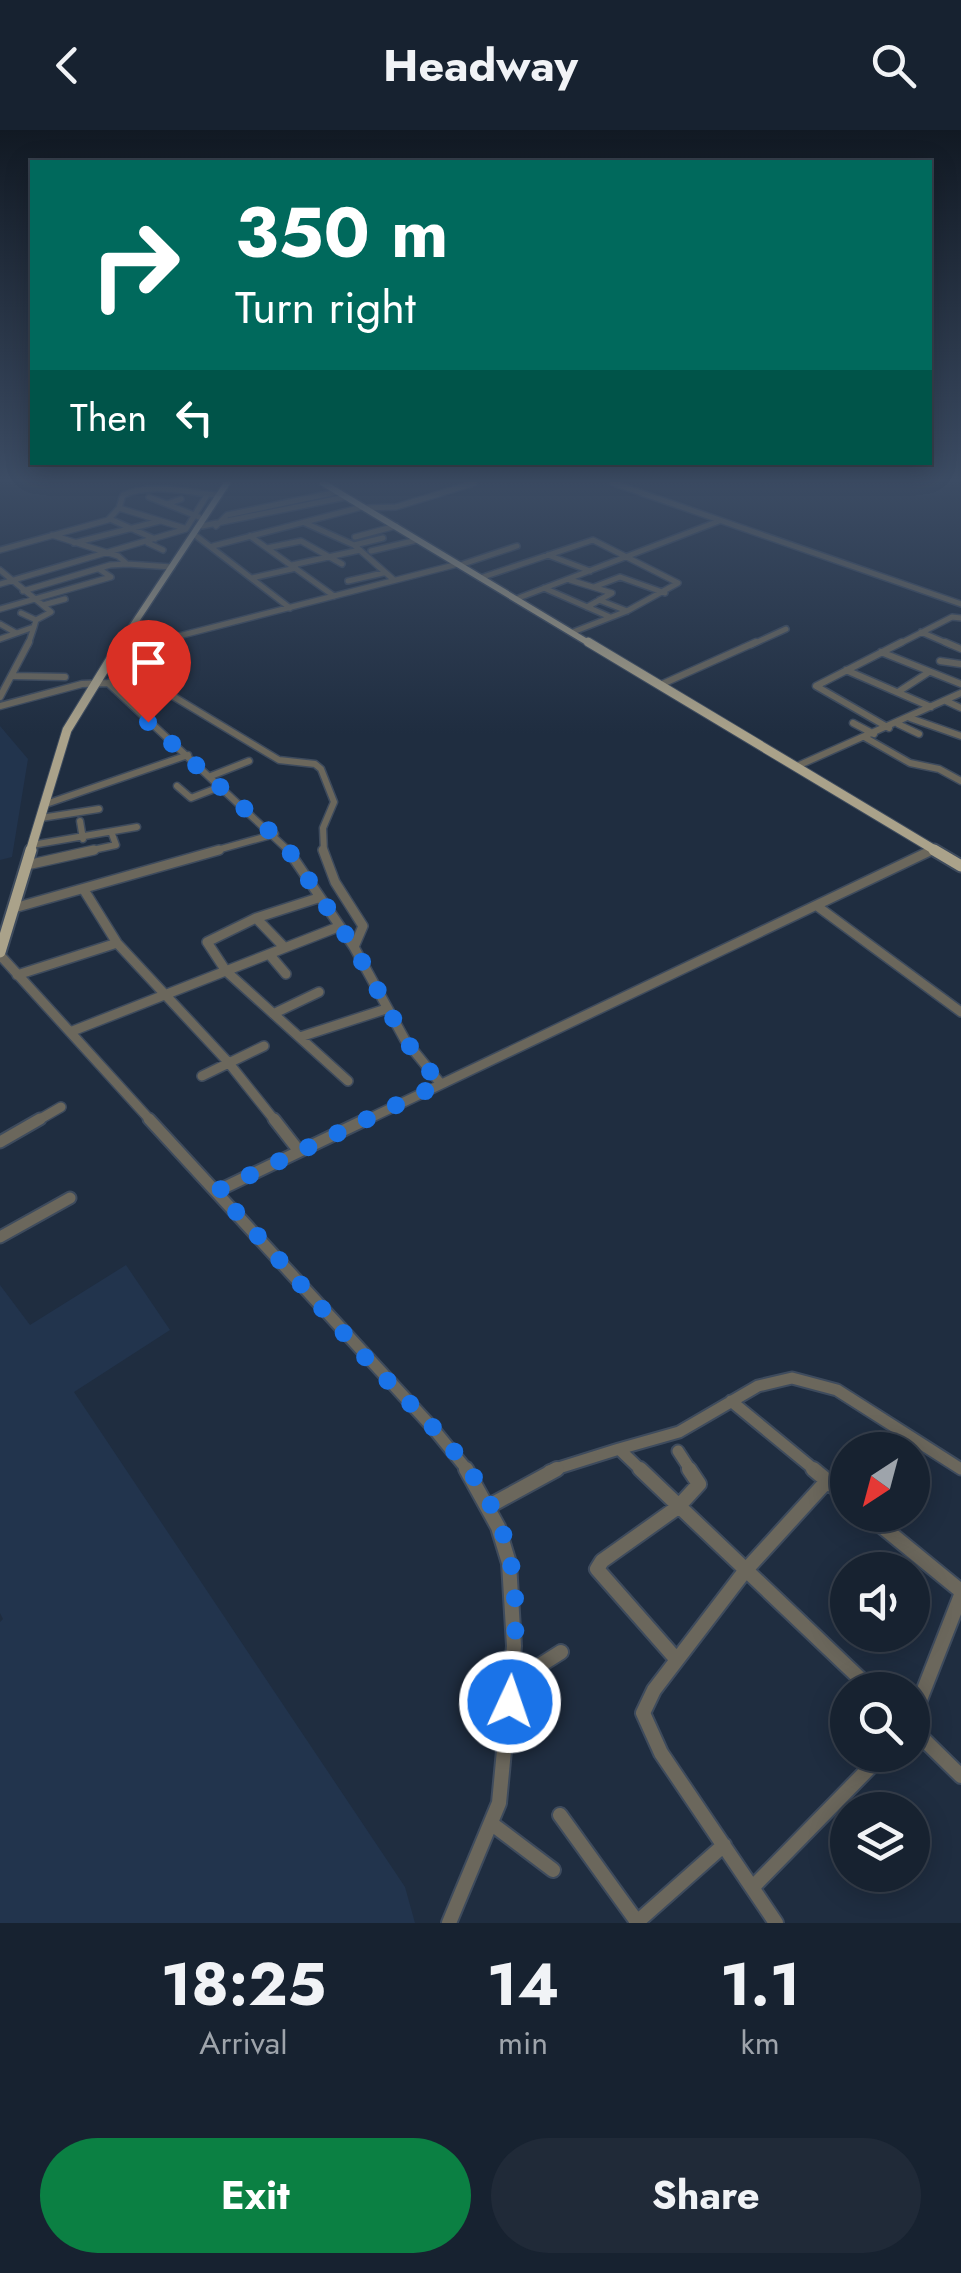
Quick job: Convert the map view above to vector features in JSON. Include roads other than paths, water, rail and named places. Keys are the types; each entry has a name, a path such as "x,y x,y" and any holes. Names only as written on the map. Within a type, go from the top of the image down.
{"main road":[{"path":"0,954 63,742 88,684 115,652 168,567"},
{"path":"462,567 961,866"}],"street":[{"path":"0,584 61,567"},
{"path":"75,567 83,573"},
{"path":"23,591 108,567"},
{"path":"164,567 168,567"},
{"path":"238,567 290,608"},
{"path":"252,578 292,567"},
{"path":"295,567 334,596"},
{"path":"378,567 394,580"},
{"path":"115,652 452,567"},
{"path":"480,578 512,567"},
{"path":"581,567 590,570"},
{"path":"516,598 599,567"},
{"path":"573,632 627,611 678,583 648,567"},
{"path":"854,567 961,604"},
{"path":"0,610 112,577 99,568"},
{"path":"1,572 16,569"},
{"path":"0,639 51,612 1,572"},
{"path":"348,582 383,572"},
{"path":"32,575 46,584"},
{"path":"594,587 618,577 665,593"},
{"path":"567,579 612,593 587,607"},
{"path":"641,585 654,580"},
{"path":"544,588 611,618"},
{"path":"43,604 65,599"},
{"path":"599,600 627,611"},
{"path":"21,613 35,623"},
{"path":"919,734 893,726 817,688 881,652 960,616"},
{"path":"11,703 0,696 14,676 35,623"},
{"path":"0,624 16,633"},
{"path":"660,685 786,629"},
{"path":"921,632 959,646"},
{"path":"881,652 961,684"},
{"path":"940,661 961,664"},
{"path":"846,670 931,708"},
{"path":"898,692 929,672"},
{"path":"14,676 65,677"},
{"path":"0,706 88,684 120,682 134,691 161,688 278,760 318,766 334,802 322,827 322,844 343,899 363,926 354,947"},
{"path":"108,684 275,834 293,855 354,947 386,1009 440,1084"},
{"path":"795,767 961,693"},
{"path":"946,701 961,708"},
{"path":"910,718 961,736"},
{"path":"853,723 910,763 939,769 961,781"},
{"path":"46,804 188,756"},
{"path":"212,776 249,761"},
{"path":"151,768 160,777"},
{"path":"177,786 190,798 222,786"},
{"path":"42,818 99,809"},
{"path":"80,822 84,839"},
{"path":"32,845 112,834 137,826"},
{"path":"27,864 116,845 112,834"},
{"path":"14,908 275,834"},
{"path":"217,1191 934,849"},
{"path":"84,890 117,942 228,1062 299,1151"},
{"path":"318,898 256,918 206,942 226,971 348,1081"},
{"path":"816,906 961,1012"},
{"path":"256,918 284,948"},
{"path":"70,1032 338,927"},
{"path":"17,975 117,942"},
{"path":"0,954 365,1357 436,1429 492,1505 506,1542 512,1574 512,1683 503,1777 492,1824 449,1923"},
{"path":"269,954 286,974"},
{"path":"275,1013 319,992"},
{"path":"300,1037 386,1009"},
{"path":"202,1076 264,1046"},
{"path":"0,1142 61,1107"},
{"path":"0,1237 70,1198"},
{"path":"492,1505 543,1473 687,1428 731,1401 788,1376 817,1381 961,1469"},
{"path":"731,1401 830,1483"},
{"path":"619,1449 853,1672"},
{"path":"677,1660 597,1569 602,1561 678,1507 700,1480 678,1451"},
{"path":"776,1923 647,1726 644,1713 646,1702 745,1571 827,1481"},
{"path":"890,1532 961,1593 930,1676"},
{"path":"512,1683 561,1652"},
{"path":"930,1743 961,1776"},
{"path":"753,1888 866,1772"},
{"path":"560,1815 637,1923 724,1846"},
{"path":"492,1824 553,1870"}]}
